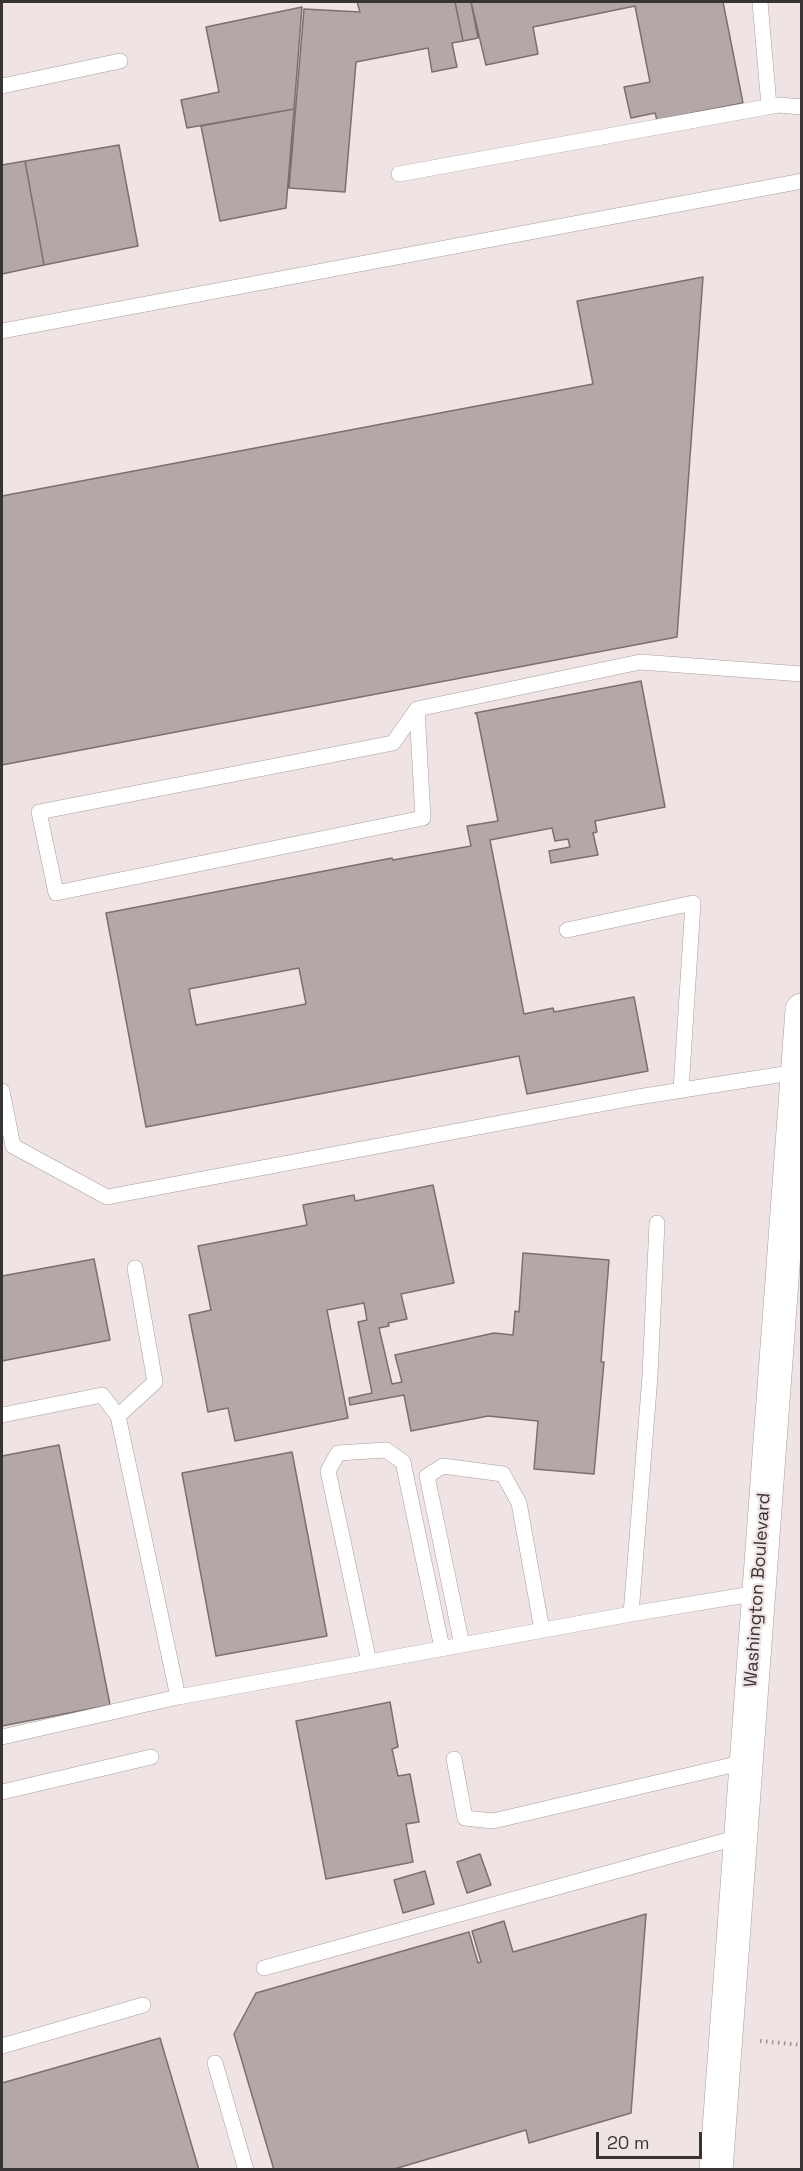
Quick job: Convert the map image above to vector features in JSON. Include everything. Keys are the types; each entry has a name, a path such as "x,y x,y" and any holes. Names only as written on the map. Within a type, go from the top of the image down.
{"main road":[{"name":"Washington Boulevard","path":"716,2169 801,1010"}],"lane":[{"path":"760,2 769,106"},
{"path":"2,86 120,61"},
{"path":"399,174 769,106 801,107"},
{"path":"2,331 801,181"},
{"path":"417,709 423,818 56,893 39,812 393,742 417,709 640,662 801,674"},
{"path":"567,930 693,903 681,1090"},
{"path":"2,1091 13,1146 107,1197 681,1090 797,1072"},
{"path":"631,1614 650,1376 657,1223"},
{"path":"118,1416 155,1382 135,1268"},
{"path":"2,1415 102,1395 118,1416 178,1697"},
{"path":"369,1662 328,1471 338,1453 386,1450 403,1462 442,1648"},
{"path":"462,1645 427,1476 443,1466 503,1474 519,1503 542,1630"},
{"path":"2,1737 178,1697 758,1593"},
{"path":"2,1792 151,1757"},
{"path":"454,1760 465,1818 493,1821 745,1762"},
{"path":"264,1968 739,1837"},
{"path":"2,2046 143,2006"},
{"path":"215,2063 246,2169"}],"building":[{"path":"357,2 455,2 463,41 452,43 457,67 432,72 428,48 356,62 345,192 289,188 304,9 360,12"},
{"path":"455,2 471,2 478,38 463,41"},
{"path":"471,2 723,2 743,103 657,120 655,113 631,118 624,87 650,82 635,6 533,27 538,54 486,65"},
{"path":"302,7 294,109 187,128 181,100 219,92 206,27"},
{"path":"294,109 286,208 220,221 201,126"},
{"path":"119,145 138,246 44,265 25,161"},
{"path":"25,161 44,265 2,274 2,165"},
{"path":"703,277 677,637 2,765 2,496 593,384 577,301"},
{"path":"641,681 665,807 595,821 597,832 593,833 598,855 551,863 549,851 570,847 568,839 555,841 552,828 490,840 524,1014 553,1008 554,1012 634,997 648,1071 527,1094 519,1056 146,1127 106,913 392,858 393,860 471,846 467,826 498,821 475,713","holes":["299,968 306,1004 196,1025 189,989"]},
{"path":"433,1185 454,1283 401,1294 407,1319 388,1323 389,1326 379,1328 392,1384 402,1382 395,1355 494,1333 513,1335 515,1311 519,1312 523,1253 609,1260 601,1362 604,1362 594,1474 534,1469 538,1421 488,1416 411,1431 404,1395 350,1405 349,1398 372,1393 358,1322 367,1320 364,1303 327,1310 348,1418 235,1441 228,1408 208,1412 189,1315 211,1310 198,1246 307,1225 303,1205 354,1195 355,1201"},
{"path":"94,1259 110,1340 2,1361 2,1276"},
{"path":"59,1445 110,1705 2,1726 2,1456"},
{"path":"292,1452 327,1636 216,1656 182,1473"},
{"path":"390,1702 398,1747 392,1749 398,1776 410,1774 419,1822 406,1824 413,1862 326,1879 296,1721"},
{"path":"480,1854 491,1885 467,1893 457,1862"},
{"path":"425,1871 434,1904 403,1913 394,1880"},
{"path":"646,1914 631,2113 529,2143 526,2130 391,2170 274,2170 234,2034 256,1993 469,1932 478,1963 481,1962 472,1931 504,1921 513,1952"},
{"path":"160,2038 199,2170 2,2170 2,2083"}]}
